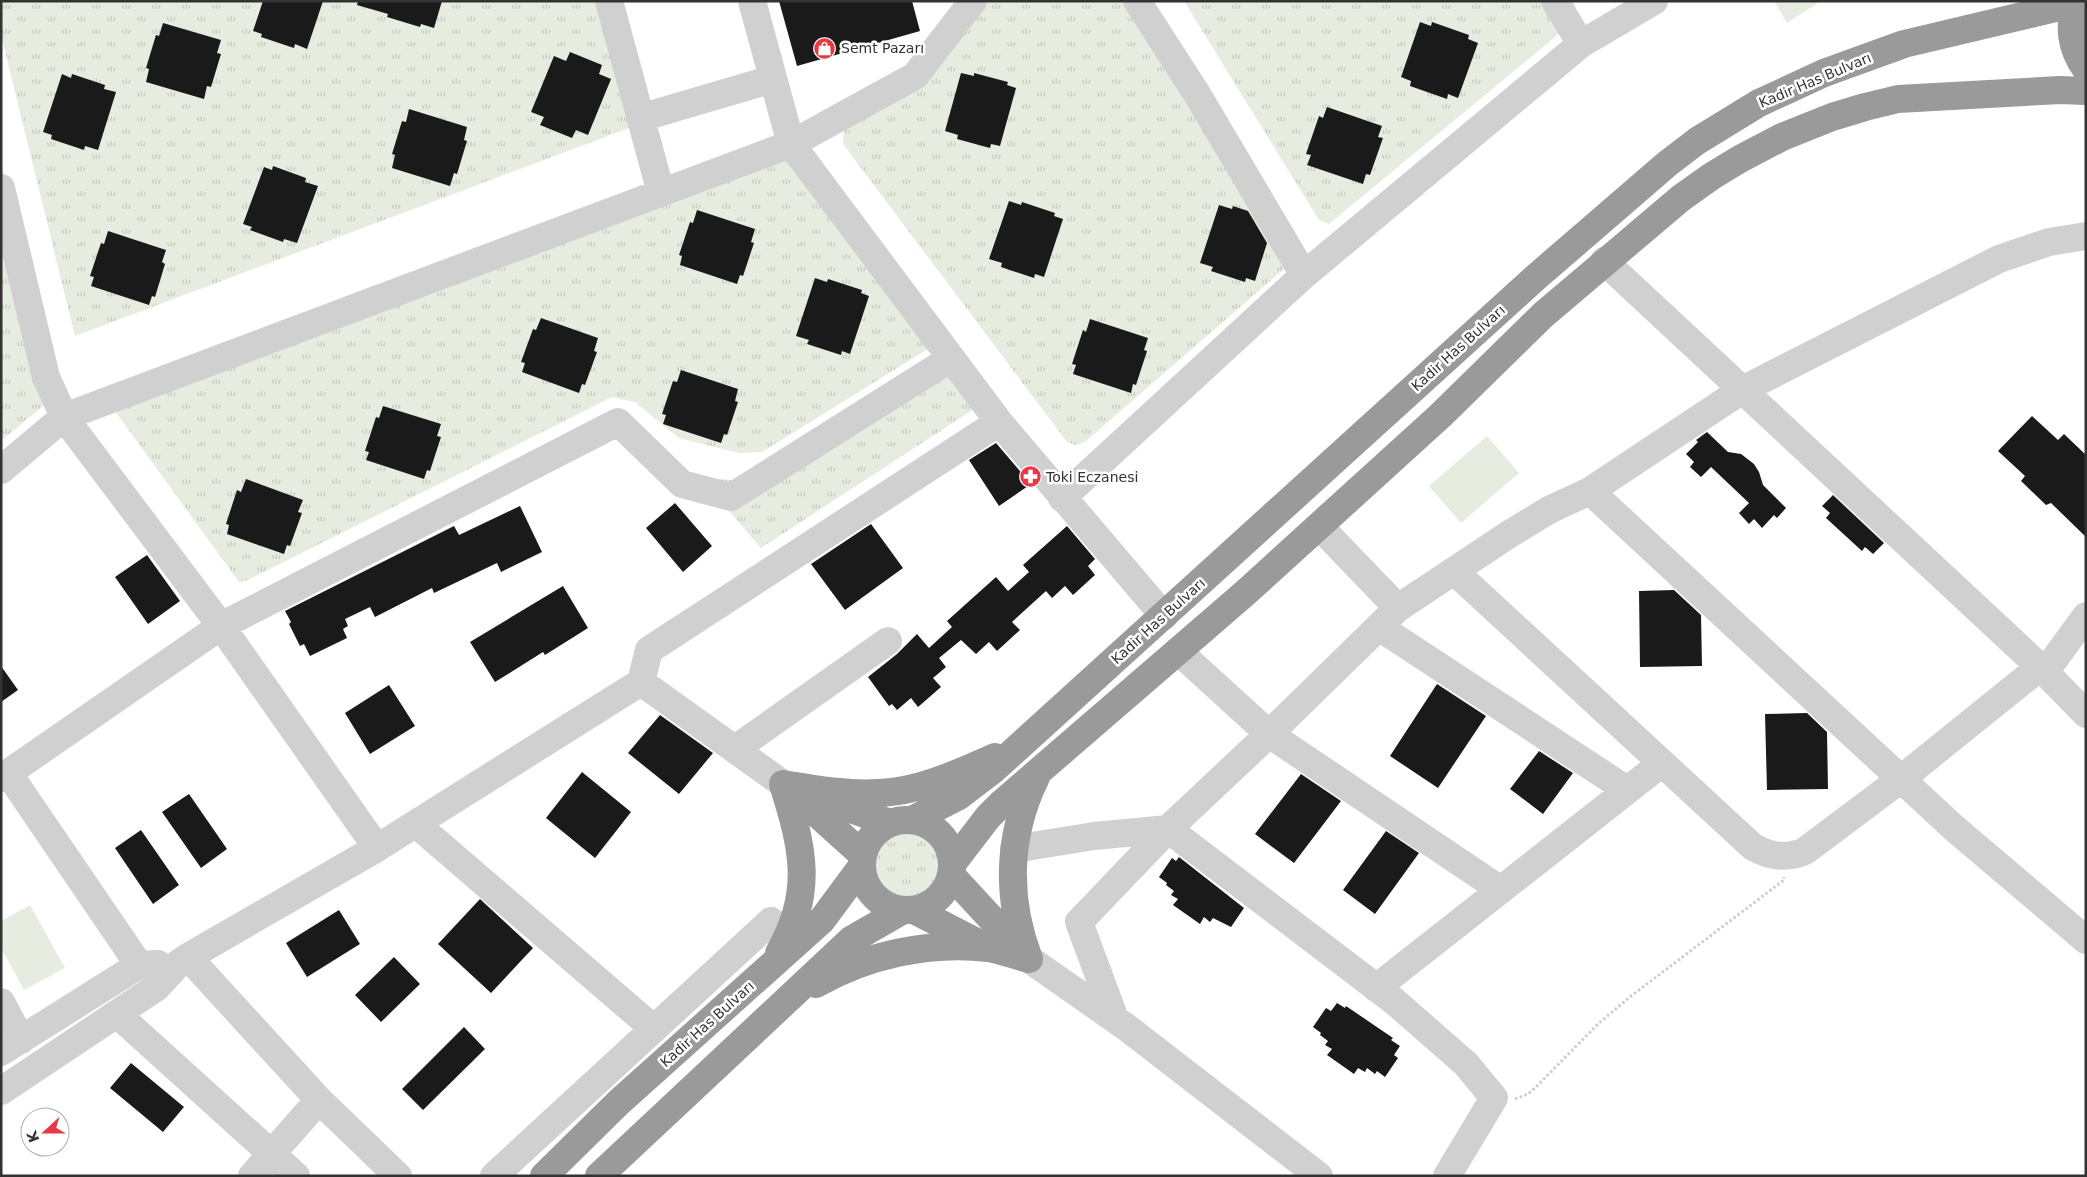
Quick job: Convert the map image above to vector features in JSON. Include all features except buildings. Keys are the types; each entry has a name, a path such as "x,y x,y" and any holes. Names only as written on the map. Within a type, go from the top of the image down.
{"highway":[{"path":"2078,2 2072,21 2072,40 2075,52 2086,69"},
{"name":"Kadir Has Bulvarı","path":"901,822 936,809 965,792 994,770 1534,278 1667,164 1697,141 1752,107 1791,87 1895,47 2078,2"},
{"path":"952,870 988,818 1040,770 1319,526 1441,415 1543,315 1604,261 1681,198 1712,176 1769,143 1832,117 1898,99 2086,90"},
{"path":"783,784 858,793 895,792 956,774 1023,743"},
{"path":"1029,959 1022,941 1014,904 1012,885 1014,849 1021,815 1040,770"},
{"path":"600,1176 851,940 908,910 924,907 938,898 948,886 952,870 951,853 940,834 932,827 901,822 783,784"},
{"path":"783,784 863,861"},
{"path":"770,967 789,936 795,918 803,878 802,852 783,784"},
{"path":"901,822 873,836 863,861 864,877 874,896 882,903 908,910 989,948 1029,959"},
{"name":"Kadir Has Bulvarı","path":"544,1176 618,1103 822,920 863,861"},
{"path":"952,870 1029,959"},
{"path":"778,1008 820,981 888,955 930,948 989,948"}],"street":[{"path":"609,1 661,193"},
{"path":"752,1 791,144 999,422 1164,616"},
{"path":"1137,1 1197,94 1304,275"},
{"path":"1555,1 1581,44"},
{"path":"1062,498 1304,275 1581,44 1654,1"},
{"path":"1,470 64,417 791,144 915,76 969,2"},
{"path":"640,118 759,83"},
{"path":"1,188 46,377 64,417 221,626 377,848"},
{"path":"1115,1019 1079,922 1168,829 1389,618 1528,521 1590,491 1742,390 1999,259 2049,242 2086,236"},
{"path":"1604,261 2043,670 2086,714"},
{"path":"139,965 4,775 221,626 618,422 682,484 731,497 950,359"},
{"path":"1,1090 157,988 184,960 377,848 641,682 649,650 999,422"},
{"path":"1590,491 1954,828 2086,940"},
{"path":"1319,526 1389,618 1627,790"},
{"path":"1454,571 1753,847 1771,855 1789,856 1806,851 1901,779 2043,670 2086,616"},
{"path":"735,750 888,641"},
{"path":"1178,651 1269,734 1501,890"},
{"path":"641,682 783,784"},
{"path":"1376,988 1662,763"},
{"path":"416,824 646,1035 664,1062"},
{"path":"1014,849 1094,836 1168,829 1434,1034 1466,1064 1494,1098 1447,1176"},
{"path":"494,1176 771,921"},
{"path":"1029,959 1115,1019 1319,1176"},
{"path":"1,1002 11,1046 139,965 184,960"},
{"path":"184,960 319,1100 398,1176"},
{"path":"117,1014 296,1176"},
{"path":"252,1176 319,1100"}],"path":[{"path":"1494,1098 1512,1100 1521,1098 1535,1088 1592,1030 1631,996 1784,880 1789,856"}],"green space":[{"path":"3,1 602,1 637,125 75,336 1,35 1,5"},
{"path":"989,1 1151,1 1301,254 1085,442 1075,445 1067,442 843,144 844,128 919,80"},
{"path":"1184,1 1574,1 1578,18 1329,224 1319,220"},
{"path":"1774,1 1821,1 1787,23"},
{"path":"811,147 919,299 944,339 762,452 739,453 679,438 635,402 612,397 248,580 239,582 112,407"},
{"path":"1,163 57,391 50,400 1,441"},
{"path":"962,361 991,398 761,548 706,484 709,478 741,481"},
{"path":"1487,436 1519,473 1461,523 1429,486"},
{"path":"907,829 927,835 937,845 943,865 937,885 927,895 907,901 887,895 877,885 871,865 877,845 887,835"},
{"path":"30,905 65,968 24,990 1,948 1,921"}],"place":[{"name":"Semt Pazarı","path":"825,48"},
{"name":"Toki Eczanesi","path":"1030,477"}]}
